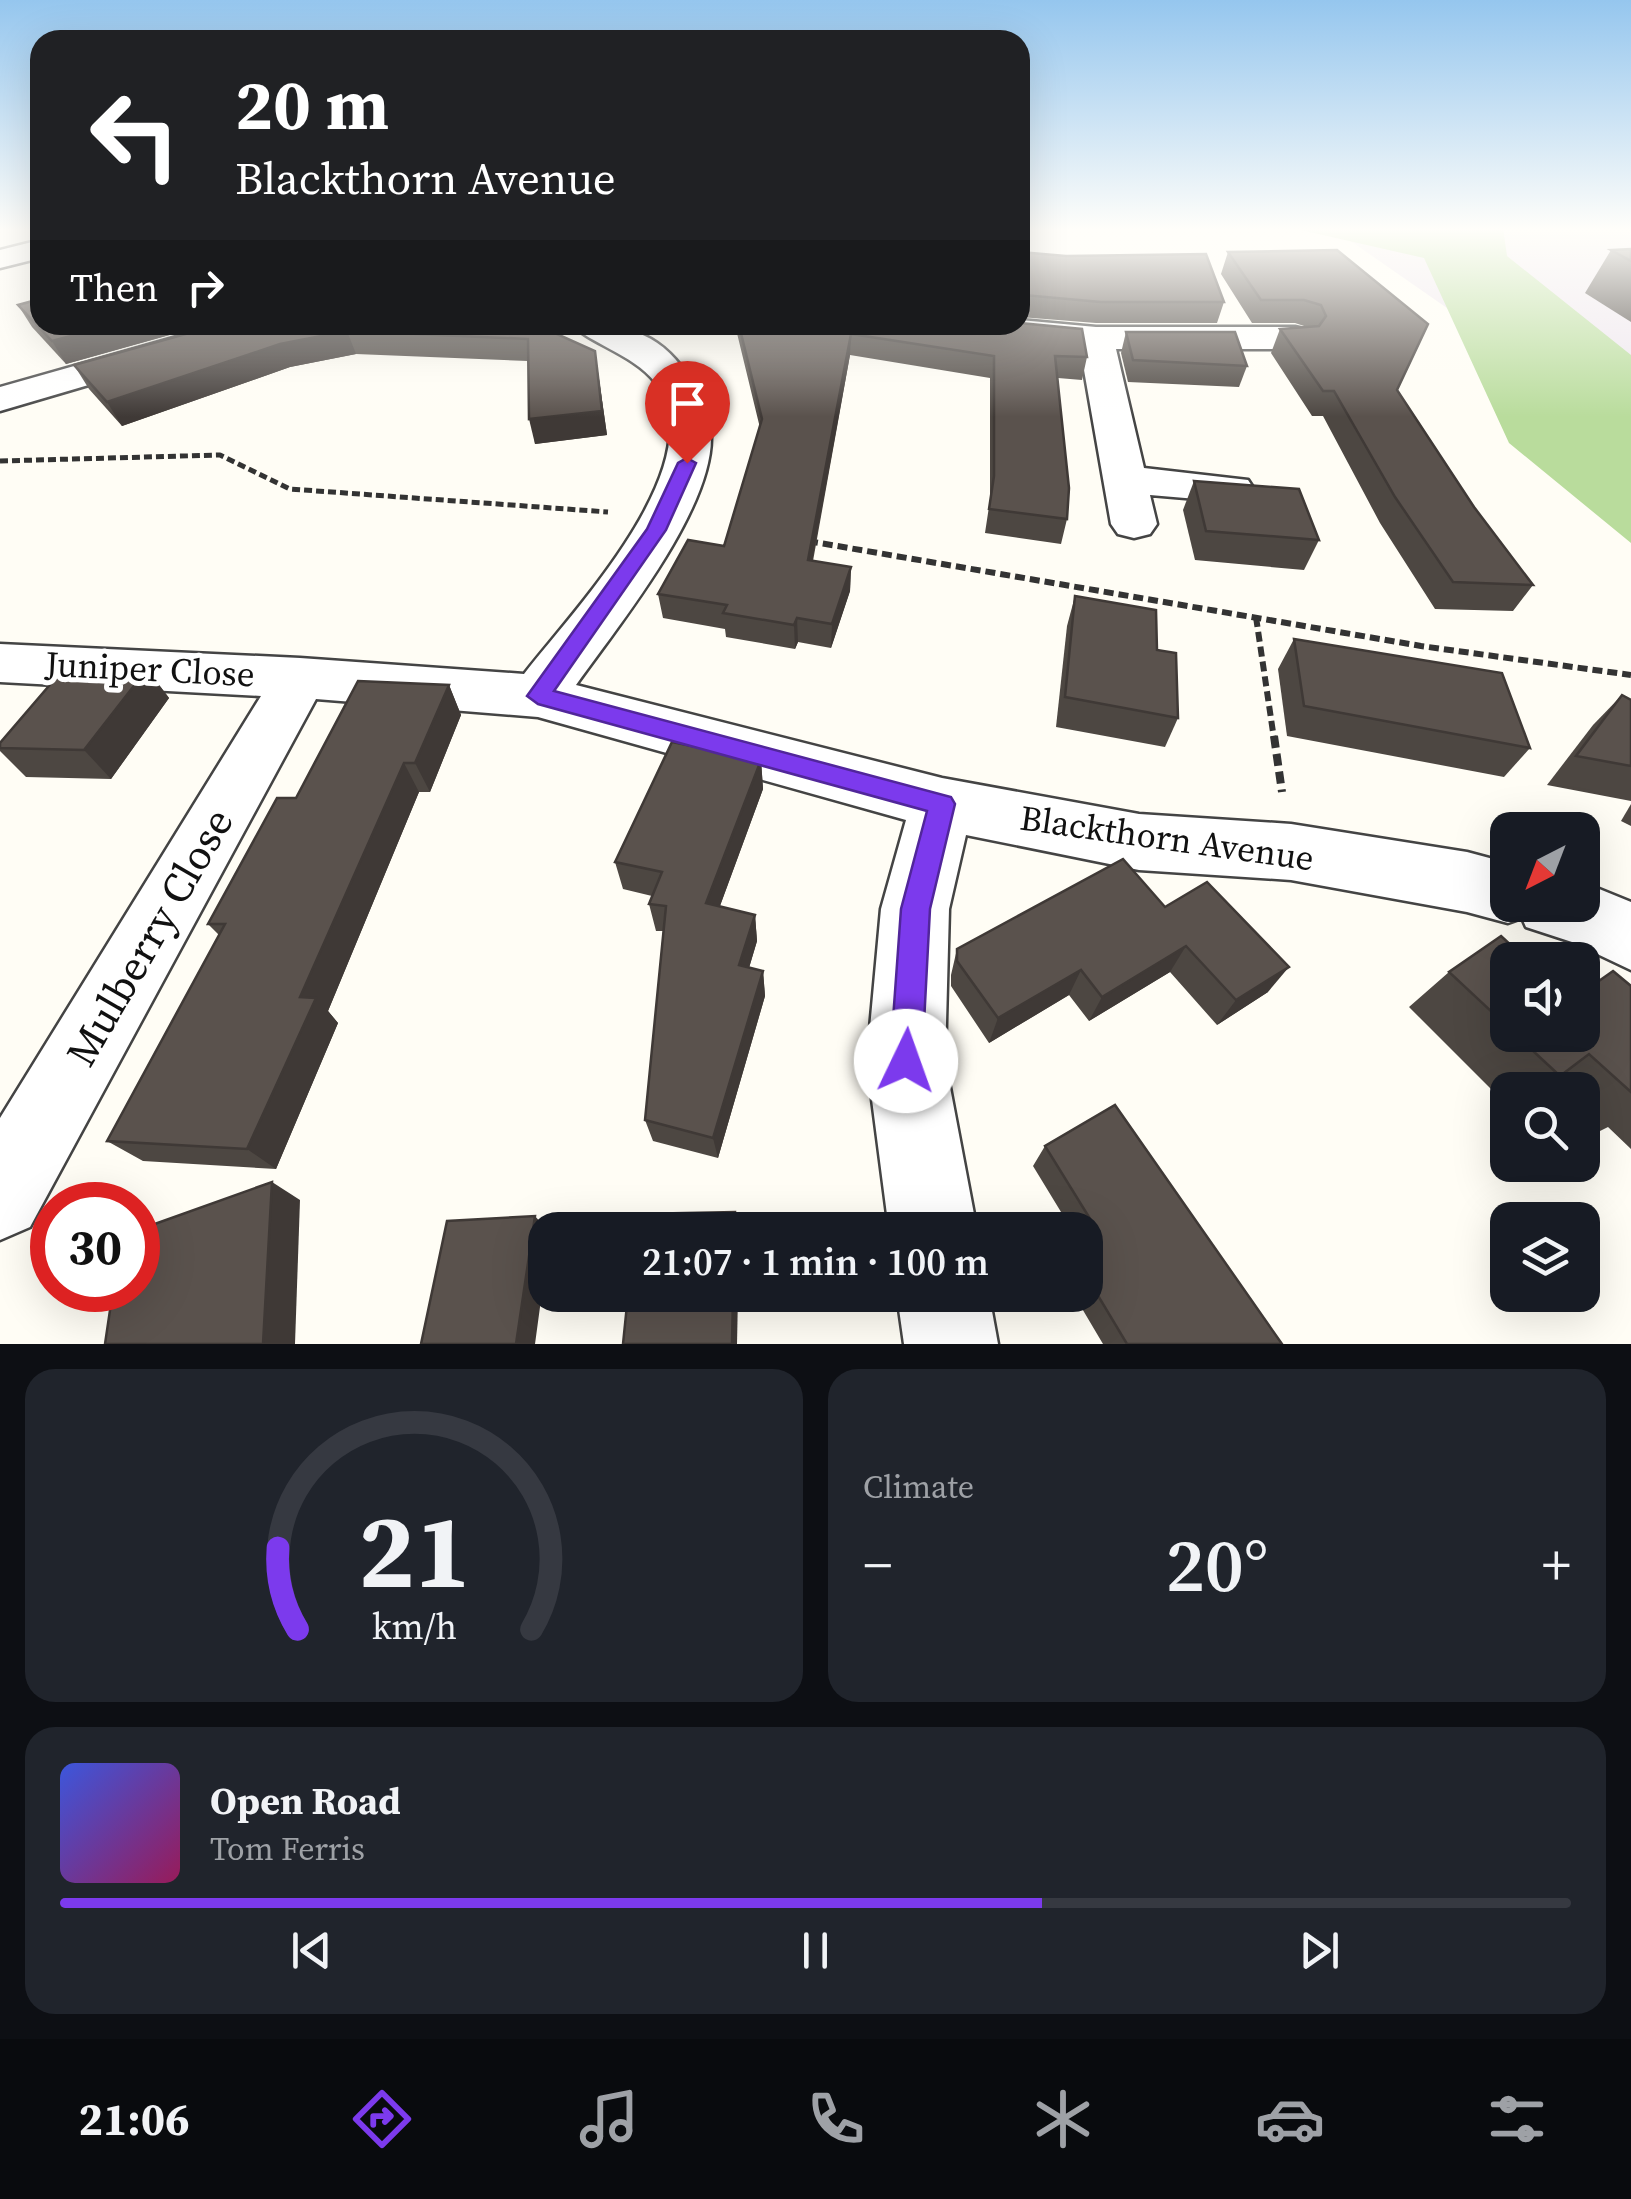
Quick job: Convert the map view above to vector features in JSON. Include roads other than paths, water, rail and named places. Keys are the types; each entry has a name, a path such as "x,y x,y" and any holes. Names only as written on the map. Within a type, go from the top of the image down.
{"street":[{"path":"1030,332 1096,338 1294,338"},
{"path":"0,399 222,335"},
{"path":"538,696 663,516 687,463 690,421 679,388 654,355 627,335"},
{"path":"1096,338 1134,524"},
{"path":"1236,338 1258,368"},
{"path":"1126,480 1232,489"},
{"name":"Juniper Close","path":"0,663 300,678"},
{"name":"Blackthorn Avenue","path":"300,678 538,696 942,804 1140,842 1291,852 1490,888"},
{"name":"Mulberry Close","path":"0,1197 300,678"},
{"path":"930,1212 906,1061 915,909 942,804"},
{"path":"1600,922 1631,937"},
{"path":"946,1312 951,1344"}]}
